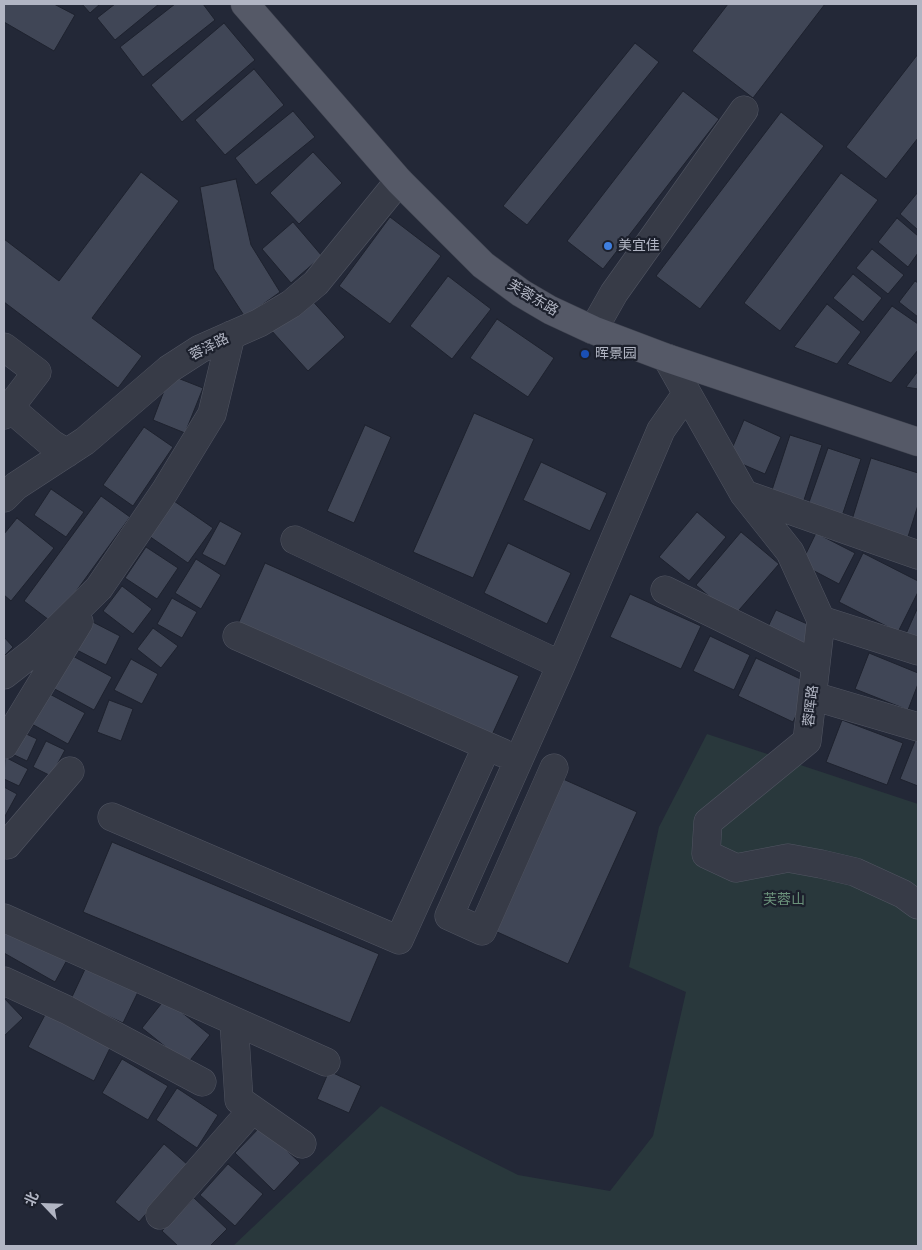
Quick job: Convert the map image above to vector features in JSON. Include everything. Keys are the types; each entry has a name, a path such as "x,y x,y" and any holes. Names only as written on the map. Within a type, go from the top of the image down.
{"main road":[{"name":"芙蓉东路","path":"245,4 399,181 483,264 521,293 550,310 593,330 667,358 918,442"}],"street":[{"path":"593,330 614,294 744,110"},
{"name":"蓉泽路","path":"4,498 16,486 84,441 169,369 200,349 259,324 291,304 316,282 399,181"},
{"path":"4,745 99,588 165,491 212,414 231,336"},
{"path":"4,347 37,372 7,412 67,453"},
{"path":"667,358 744,494 790,552 821,620 918,651"},
{"path":"554,768 482,931 449,916 561,665 661,430 687,393"},
{"path":"744,494 918,555"},
{"path":"295,540 561,665"},
{"path":"4,674 36,650 99,588"},
{"path":"665,590 816,664"},
{"name":"蓉晖路","path":"821,620 808,742 708,822 706,854 736,868 788,858 855,872 903,894 918,904"},
{"path":"237,636 518,760"},
{"path":"813,696 918,726"},
{"path":"112,817 399,940 487,746"},
{"path":"5,847 70,770"},
{"path":"4,918 326,1062"},
{"path":"4,981 67,1010 202,1082"},
{"path":"234,1021 239,1100 302,1144"},
{"path":"160,1216 252,1110"}],"green space":[{"name":"芙蓉山","path":"707,734 918,804 918,1246 233,1246 381,1106 518,1175 610,1191 653,1136 686,992 629,967 659,827"}],"building":[{"path":"4,4 54,4 75,15 54,51 4,22"},
{"path":"82,4 100,4 90,13"},
{"path":"115,4 159,4 115,40 97,18"},
{"path":"175,4 203,4 215,20 143,77 120,47"},
{"path":"728,4 825,4 753,98 692,51"},
{"path":"224,23 255,60 182,122 151,85"},
{"path":"635,43 659,62 527,225 503,206"},
{"path":"918,54 918,138 886,179 846,147"},
{"path":"254,69 284,105 225,155 195,120"},
{"path":"683,91 719,119 603,269 567,241"},
{"path":"293,111 315,137 256,185 235,158"},
{"path":"781,112 824,146 700,309 656,276"},
{"path":"313,152 342,183 299,224 270,193"},
{"path":"141,172 179,201 92,318 142,356 118,388 4,302 4,239 59,281"},
{"path":"841,173 878,200 780,331 744,303"},
{"path":"236,179 251,245 280,292 245,317 214,269 200,187"},
{"path":"918,192 918,230 900,214"},
{"path":"390,217 441,256 390,324 339,286"},
{"path":"897,218 918,236 918,253 908,267 878,242"},
{"path":"293,222 322,256 291,283 262,249"},
{"path":"872,249 904,275 888,294 856,268"},
{"path":"853,274 882,298 863,322 833,298"},
{"path":"448,276 491,309 452,359 410,326"},
{"path":"915,281 918,283 918,317 899,302"},
{"path":"308,296 345,337 308,371 271,330"},
{"path":"827,304 861,332 837,364 794,347"},
{"path":"892,306 918,324 918,350 891,383 847,364"},
{"path":"497,319 554,358 528,397 470,358"},
{"path":"918,371 918,389 906,387"},
{"path":"170,375 203,388 185,433 153,420"},
{"path":"474,413 534,439 473,578 413,552"},
{"path":"744,420 781,437 765,474 728,458"},
{"path":"365,425 391,437 354,523 327,511"},
{"path":"144,427 173,447 133,506 103,485"},
{"path":"790,435 822,445 802,506 770,496"},
{"path":"828,448 861,459 841,519 807,508"},
{"path":"871,458 918,473 918,505 907,540 851,523"},
{"path":"541,462 607,493 590,531 523,500"},
{"path":"51,489 84,512 66,537 34,515"},
{"path":"101,496 130,517 53,623 24,601"},
{"path":"174,501 213,528 188,563 149,536"},
{"path":"697,512 726,537 689,581 659,557"},
{"path":"17,518 54,548 11,601 4,595 4,534"},
{"path":"220,521 242,533 225,566 202,554"},
{"path":"741,532 779,564 733,617 696,585"},
{"path":"816,533 855,553 839,584 801,564"},
{"path":"508,543 571,573 547,624 484,593"},
{"path":"146,547 178,568 157,599 125,578"},
{"path":"863,553 918,581 918,592 898,632 839,602"},
{"path":"196,559 221,575 201,609 175,593"},
{"path":"265,563 519,676 491,737 238,624"},
{"path":"122,586 152,609 133,634 103,611"},
{"path":"630,594 701,626 681,669 610,637"},
{"path":"172,598 197,612 182,638 157,624"},
{"path":"918,607 918,642 905,636"},
{"path":"776,610 814,627 804,651 765,633"},
{"path":"87,619 120,636 106,665 73,648"},
{"path":"153,628 178,646 161,668 137,649"},
{"path":"710,636 750,655 734,690 693,671"},
{"path":"4,637 13,647 4,656"},
{"path":"869,653 918,673 918,684 908,710 855,689"},
{"path":"69,654 112,677 94,710 51,687"},
{"path":"756,658 811,684 793,722 738,696"},
{"path":"131,659 158,674 142,704 114,690"},
{"path":"46,692 85,713 68,744 30,723"},
{"path":"109,700 133,709 121,741 97,732"},
{"path":"842,720 903,743 887,785 826,762"},
{"path":"20,731 37,739 27,761 10,753"},
{"path":"918,737 918,786 900,779"},
{"path":"46,741 65,750 51,776 33,767"},
{"path":"5,757 28,769 19,786 4,779"},
{"path":"563,779 637,812 568,964 495,931"},
{"path":"4,787 17,794 4,818"},
{"path":"112,842 379,954 350,1023 83,912"},
{"path":"4,924 67,960 55,982 4,953"},
{"path":"86,967 138,992 123,1023 71,999"},
{"path":"4,998 23,1018 4,1036"},
{"path":"165,999 210,1035 187,1064 142,1028"},
{"path":"46,1013 111,1046 94,1081 28,1047"},
{"path":"122,1059 168,1086 148,1120 102,1093"},
{"path":"329,1071 361,1086 349,1113 317,1099"},
{"path":"177,1088 218,1115 197,1148 156,1120"},
{"path":"261,1126 300,1163 274,1191 235,1153"},
{"path":"164,1144 188,1165 139,1222 115,1202"},
{"path":"228,1164 263,1194 235,1226 200,1195"},
{"path":"194,1198 227,1229 210,1246 178,1246 162,1231"}],"place":[{"name":"美宜佳","path":"608,246"},
{"name":"晖景园","path":"585,354"}]}
